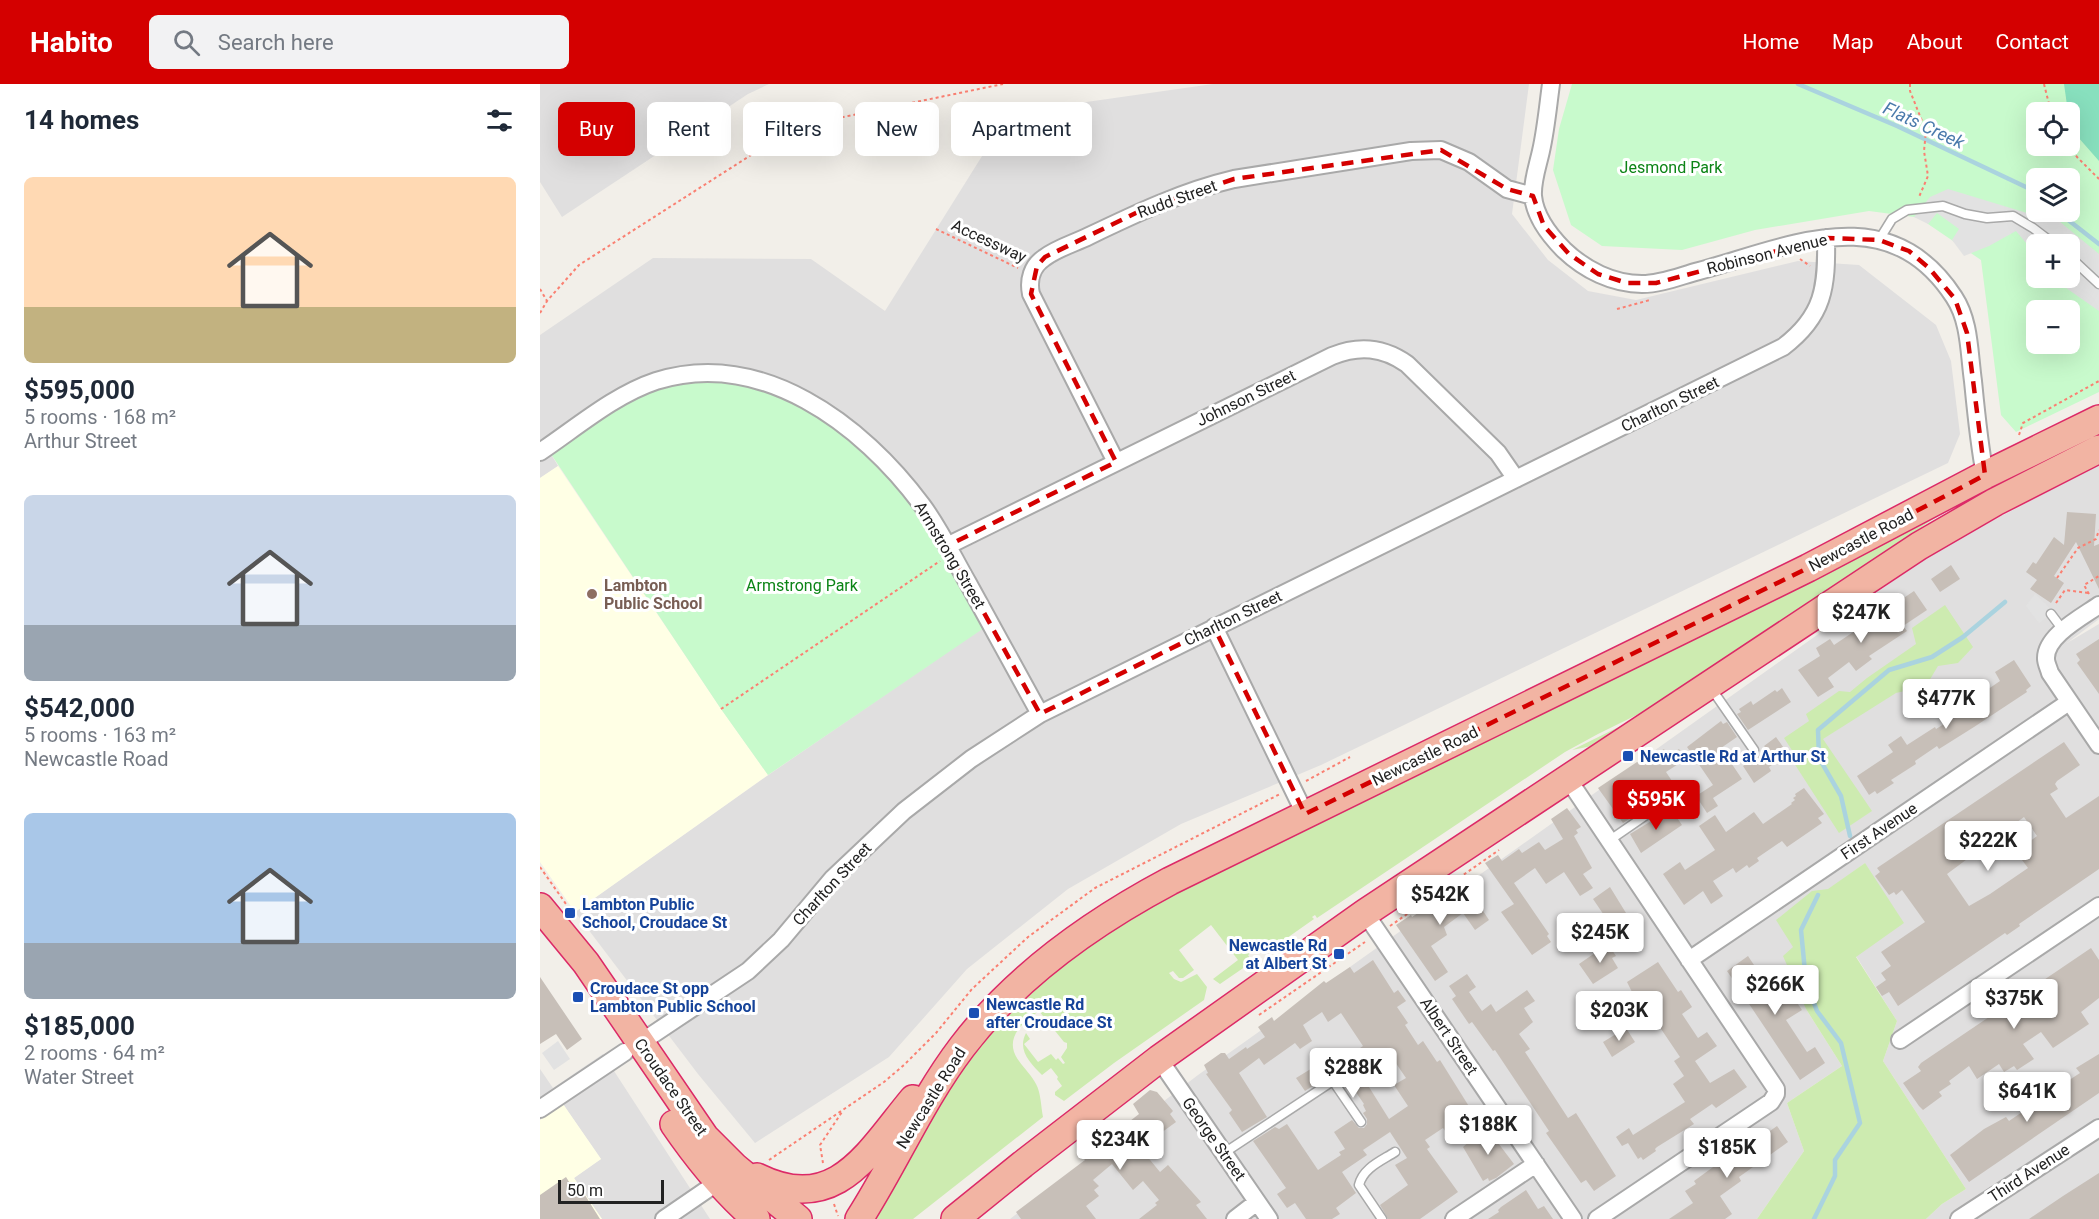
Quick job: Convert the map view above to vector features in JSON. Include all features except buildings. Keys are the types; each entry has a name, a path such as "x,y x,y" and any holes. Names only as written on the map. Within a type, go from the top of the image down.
{"highway":[{"name":"Newcastle Road","path":"859,1219 925,1103 961,1048 1009,995 1040,966 1097,924 1139,897 1170,881 1808,568 1985,475 2099,419"},
{"name":"Newcastle Road","path":"955,1219 1041,1149 1159,1059 1375,921 1568,779 1919,546 1995,502 2099,449"},
{"path":"1985,475 1995,502"},
{"name":"Croudace Street","path":"540,909 586,963 690,1147 748,1214"},
{"name":"Croudace Street","path":"632,1047 721,1154 798,1219"},
{"path":"721,1154 753,1176 780,1187 809,1190 832,1184 850,1171 873,1148 930,1079 961,1048"}],"street":[{"name":"Robinson Avenue","path":"1551,84 1533,196 1544,226 1554,240 1569,254 1598,274 1627,283 1656,283 1800,243 1826,238 1858,236 1893,243 1929,268 1955,299 1967,333 1985,475"},
{"name":"Rudd Street","path":"1032,274 1045,257 1146,208 1205,186 1234,179 1411,151 1441,150 1456,155 1507,189 1533,196"},
{"name":"Charlton Street","path":"540,1108 748,971 781,940 833,878 903,811 961,765 1040,714 1767,356 1795,338 1812,318 1822,295 1827,266 1826,238"},
{"path":"1032,274 1031,294 1116,462"},
{"name":"Johnson Street","path":"949,549 1116,462 1332,356 1353,349 1365,348 1387,352 1407,364 1498,453 1516,479"},
{"name":"Armstrong Street","path":"540,452 635,390 655,382 701,372 746,376 803,399 863,441 912,493 949,549 1040,714"},
{"path":"2094,602 2063,630 2048,648 2045,660 2050,673 2099,745"},
{"path":"1214,627 1305,814"},
{"name":"First Avenue","path":"1689,960 2069,702"},
{"path":"1568,779 1774,1084 1776,1094 1771,1102 1597,1219"},
{"path":"1900,1040 2099,906"},
{"name":"Albert Street","path":"1375,921 1574,1219"},
{"name":"George Street","path":"1159,1059 1269,1219"},
{"name":"Third Avenue","path":"1959,1219 2099,1128"},
{"path":"1454,1219 1536,1164"},
{"path":"664,1219 718,1182"},
{"path":"1235,1219 1257,1202"}],"lane":[{"path":"1879,240 1892,219 1907,210 1943,206 1965,214 1987,218 2013,216 2041,234"},
{"path":"2080,266 2099,284"},
{"path":"2051,614 2063,630"},
{"path":"1709,685 1754,750"},
{"path":"1610,840 1665,802"},
{"path":"1224,1153 1354,1068"},
{"path":"1333,1081 1361,1122"},
{"path":"1382,1219 1359,1185 1360,1179 1367,1170 1395,1152"}],"path":[{"path":"540,313 547,301 579,265 795,127 1003,84"},
{"path":"1907,210 1918,200 1928,176 1924,151 1926,131 1910,91 1910,84"},
{"path":"2044,84 2048,102"},
{"path":"2076,156 2099,179"},
{"name":"Accessway","path":"936,229 1032,274"},
{"path":"1791,259 1800,259 1810,266 1813,272"},
{"path":"540,289 547,301"},
{"path":"1617,309 1651,300"},
{"path":"2020,441 2018,433 2023,423 2099,381"},
{"path":"2057,578 2078,548 2096,539 2099,530"},
{"path":"721,709 949,549"},
{"path":"2094,602 2084,585 2099,576"},
{"path":"2051,614 2065,590 2094,602"},
{"path":"1303,782 1350,757"},
{"path":"767,1161 884,1082 936,1033 972,989 1028,937 1095,888 1283,793"},
{"path":"1375,921 1502,849"},
{"path":"1257,1017 1367,941"},
{"path":"824,1166 820,1145 843,1109"},
{"path":"833,1202 839,1219"}],"highlighted area":[{"path":"1441,150 1507,189 1533,196 1544,226 1569,254 1598,274 1627,283 1656,283 1826,238 1879,240 1909,251 1929,268 1955,299 1967,333 1985,475 1808,568 1305,814 1214,627 1040,714 947,546 1116,462 1031,294 1037,266 1045,257 1146,208 1234,179"}],"shaded area":[{"path":"540,84 769,84 731,105 731,102 647,102 647,156 654,156 562,217 540,182"},
{"path":"1213,84 1529,84 1512,214 1548,260 1588,291 1636,300 1798,261 1859,265 1936,325 1951,361 1960,434 1948,463 1321,765 1181,824 1068,889 967,969 889,1057 755,1143 698,1074 575,912 764,778 984,627 827,422 784,398 551,454 558,466 540,478 540,335 653,258 811,259 885,311 982,156 1092,156 1092,102 1086,102"},
{"path":"1948,189 2026,213 2026,222 2060,222 2075,234 2026,234 2026,243 2016,231 1989,246 1964,256 1952,240 1959,229 1937,213 1928,224 1914,217 1930,197"},
{"path":"2080,238 2099,254 2099,311 2066,288 2080,288"},
{"path":"2099,465 2099,619 2067,643 2099,624 2099,1219 1926,1219 1942,1204 1966,1189 1883,1061 1897,1021 1856,956 1865,863 1828,890 1793,947 1806,1009 1842,1066 1787,1103 1804,1151 1757,1219 1010,1219 1198,1075 1938,549"},
{"name":"Lambton Public School","path":"558,466 768,775 575,912 540,862 540,478"},
{"path":"2035,594 2054,612 2039,623 2026,606"},
{"path":"558,1041 570,1059 554,1070 542,1053"},
{"path":"603,1054 710,1219 602,1219 574,1178 601,1159 563,1104 540,1120 540,1069 553,1088"},
{"path":"563,1104 601,1159 574,1178 602,1219 540,1219 540,1120"}],"green space":[{"name":"Jesmond Park","path":"1572,84 2099,84 2099,392 2016,432 2001,415 1981,260 1922,218 1869,211 1755,230 1682,250 1602,246 1571,225 1553,170 1559,129"},
{"path":"2064,84 2099,84 2099,161 2080,139 2080,102 2067,102"},
{"name":"Armstrong Park","path":"708,380 749,384 784,398 827,422 875,461 897,485 929,530 984,628 768,775 721,709 551,454 615,409 658,387"},
{"path":"1957,503 1661,703 1565,752 1317,918 1315,915 1312,917 1314,919 1270,950 1269,941 1248,955 1252,962 1220,984 1213,979 1238,960 1211,925 1179,950 1194,970 1183,978 1179,978 1173,971 1169,973 1181,982 1197,974 1207,987 1204,1000 1064,1101 1055,1095 1055,1092 1062,1086 1051,1068 1042,1075 1029,1061 1024,1051 1023,1045 1026,1033 1030,1039 1024,1044 1038,1062 1051,1054 1056,1060 1058,1058 1063,1064 1065,1063 1061,1057 1067,1048 1067,1043 1039,1011 1016,1033 1013,1046 1019,1061 1038,1088 1043,1117 913,1219 872,1219 962,1067 992,1031 1063,963 1150,905"},
{"path":"1945,605 1973,647 1958,663 1938,666 1926,686 1896,693 1823,739 1872,811 1839,833 1792,760 1795,755 1784,738 1809,721 1806,714 1839,691 1850,692 1916,644 1912,628"},
{"path":"1649,712 1602,744 1572,750"},
{"path":"1865,863 1904,923 1856,957 1897,1021 1883,1061 1966,1189 1942,1204 1926,1219 1757,1219 1804,1151 1787,1103 1842,1066 1806,1009 1783,956 1793,947 1776,920 1812,891 1828,889"}],"waterway":[{"name":"Flats Creek","path":"1798,84 1897,126 2026,187"},
{"name":"Flats Creek","path":"2071,222 2099,244"},
{"path":"1850,836 1841,796 1819,758 1818,730 1889,670 1932,657 1963,637 2005,602"},
{"path":"1814,1219 1835,1176 1835,1160 1860,1123 1841,1043 1817,1011 1806,982 1801,930 1818,895"}],"place":[{"name":"Lambton Public School","path":"592,594"},
{"name":"Newcastle Rd at Arthur St","path":"1628,756"},
{"name":"Lambton Public School, Croudace St","path":"570,913"},
{"name":"Newcastle Rd at Albert St","path":"1339,954"},
{"name":"Croudace St opp Lambton Public School","path":"578,997"},
{"name":"Newcastle Rd after Croudace St","path":"974,1013"}]}
